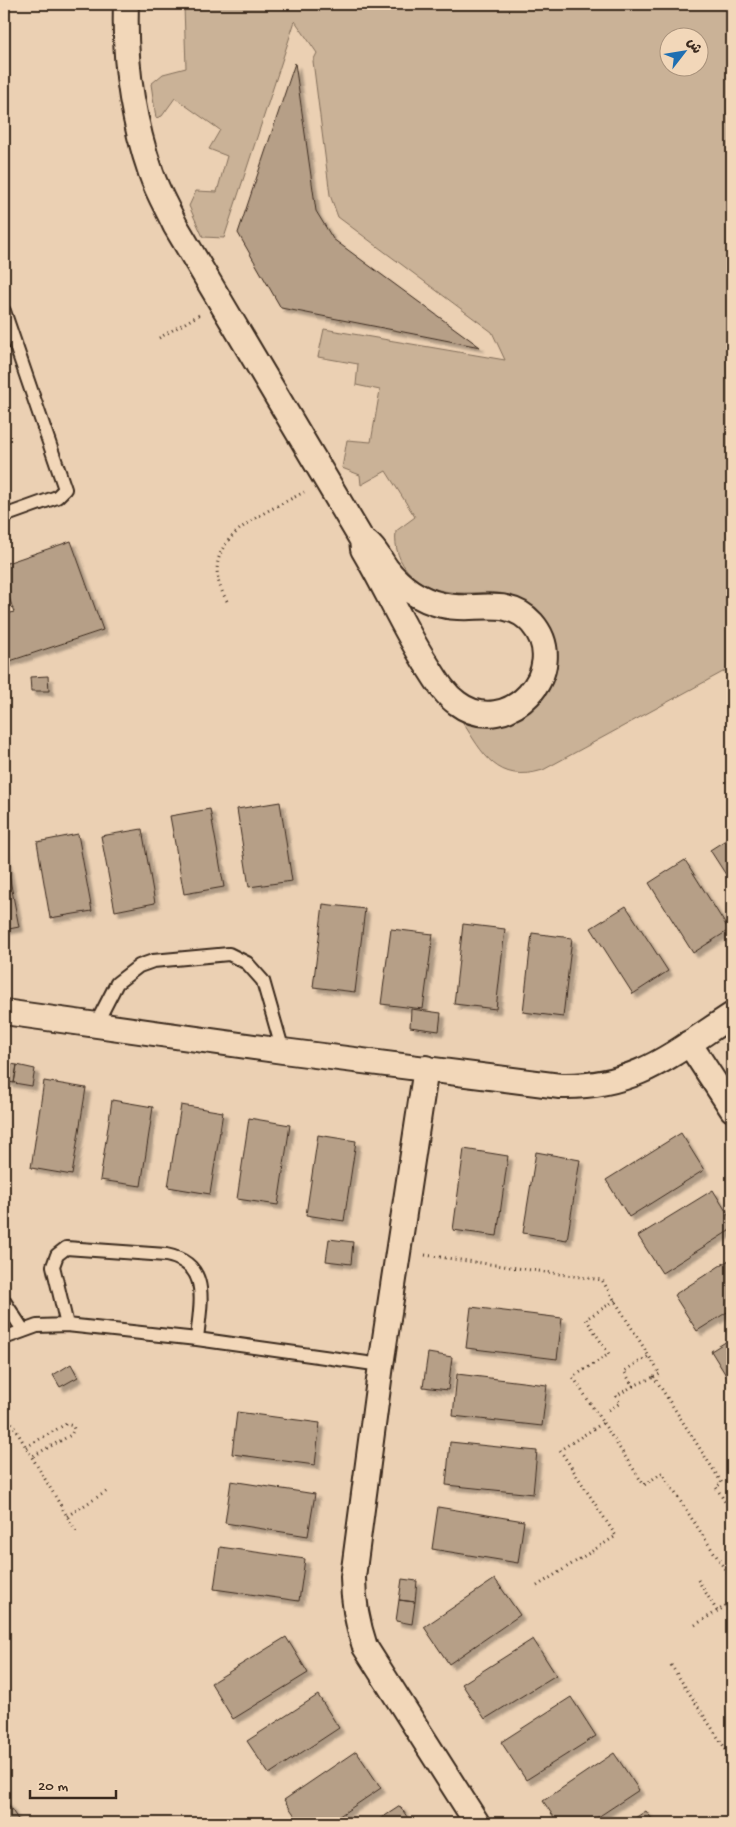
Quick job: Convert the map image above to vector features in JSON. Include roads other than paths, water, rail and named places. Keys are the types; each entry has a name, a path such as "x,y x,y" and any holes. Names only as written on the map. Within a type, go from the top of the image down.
{"street":[{"path":"126,4 128,76 135,122 152,174 175,225 362,540 370,546 397,580 426,599 459,608 495,606 508,608 530,621 541,638 545,660 538,683 532,694 519,705 504,711 488,713 474,711 460,705 448,696 403,625 363,549 362,540"},
{"path":"4,1012 283,1051 560,1086 609,1083 632,1076 655,1065 732,1015"},
{"path":"689,1043 732,1109"},
{"path":"426,1068 400,1252 381,1365 354,1577 353,1601 357,1625 365,1647 476,1823"}],"lane":[{"path":"4,311 65,489 57,497 4,516"},
{"path":"96,1024 117,983 139,966 153,961 229,954 247,963 263,981 283,1051"},
{"path":"66,1325 52,1266 57,1255 66,1248 78,1247 166,1255 180,1258 192,1267 200,1280 197,1339"},
{"path":"4,1301 23,1330"},
{"path":"4,1338 37,1326 66,1325 197,1339 381,1365"}]}
